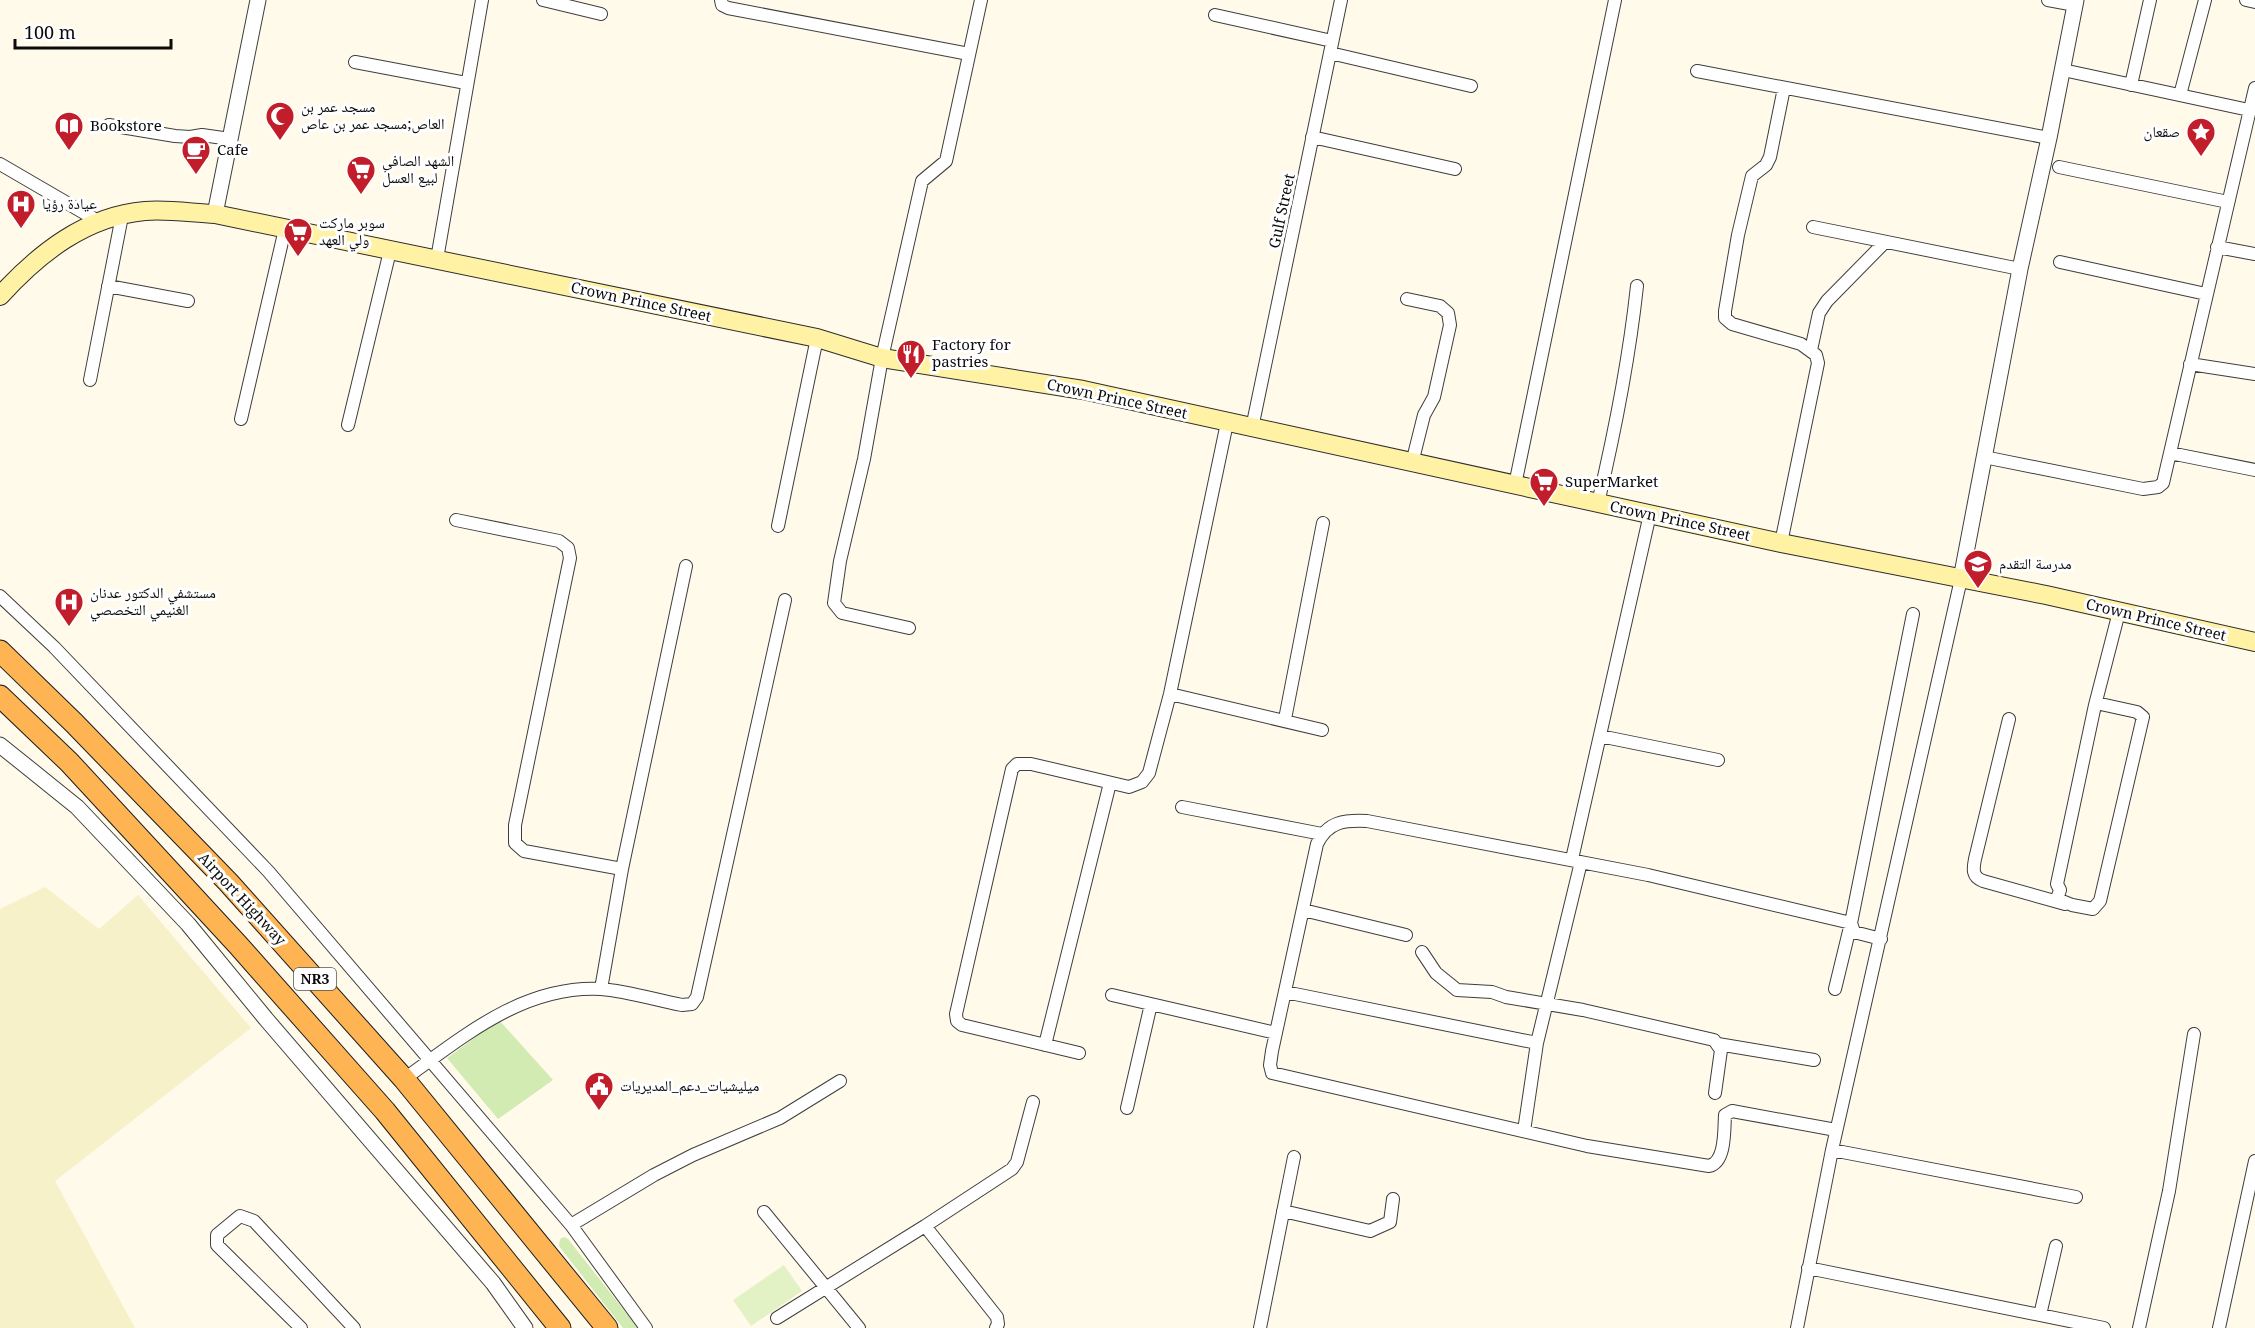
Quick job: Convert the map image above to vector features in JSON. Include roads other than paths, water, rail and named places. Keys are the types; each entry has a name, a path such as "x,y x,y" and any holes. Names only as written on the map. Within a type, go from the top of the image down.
{"highway":[{"name":"Airport Highway","path":"0,651 74,723 228,882 404,1079 607,1328"},
{"name":"NR3","path":"0,696 69,762 386,1111 560,1328"},
{"path":"0,706 44,738"}],"main road":[{"name":"Crown Prince Street","path":"0,296 14,280 49,250 71,234 98,221 145,211 215,214 817,338 882,358 1083,390 1781,543 2046,595 2255,642"}],"street":[{"path":"215,214 258,0"},
{"path":"437,259 482,0"},
{"path":"721,0 722,5 728,8 969,54"},
{"path":"909,628 842,613 834,603 840,561 864,459 882,358 922,181 946,161 981,0"},
{"name":"Gulf Street","path":"1252,428 1341,0"},
{"path":"1515,485 1615,0"},
{"path":"1797,1328 1836,1130 1961,579 2020,269 2076,3 2048,0"},
{"path":"2131,85 2150,0"},
{"path":"2180,95 2205,0"},
{"path":"2246,0 2255,2"},
{"path":"550,1 601,14"},
{"path":"1215,15 1471,86"},
{"path":"355,63 466,83"},
{"path":"2063,70 2249,110"},
{"path":"1697,71 2049,138"},
{"path":"1781,543 1818,363 1811,350 1801,344 1731,324 1725,318 1735,252 1752,176 1766,165 1770,157 1784,88"},
{"path":"1984,457 2143,489 2158,487 2163,483 2255,88"},
{"path":"109,126 175,136 202,135 230,139"},
{"path":"1312,137 1455,169"},
{"path":"0,164 98,221"},
{"path":"2059,167 2228,202"},
{"path":"90,380 122,216"},
{"path":"1813,227 2020,269"},
{"path":"241,419 285,229"},
{"path":"1811,350 1820,313 1827,302 1886,242"},
{"path":"2217,247 2255,254"},
{"path":"348,425 390,251"},
{"path":"2060,262 2206,294"},
{"path":"108,286 188,301"},
{"path":"1598,503 1621,398 1631,339 1636,286"},
{"path":"1407,299 1440,306 1448,313 1450,325 1434,398 1424,415 1412,463"},
{"path":"778,526 817,338"},
{"path":"2190,364 2255,374"},
{"path":"1079,1053 962,1025 957,1020 956,1014 1012,769 1017,764 1031,764 1129,787 1142,782 1149,773 1170,694 1227,423"},
{"path":"2170,453 2255,470"},
{"path":"1524,1131 1537,1043 1547,1004 1600,736 1650,514"},
{"path":"456,520 559,541 568,548 570,558 515,825 515,843 524,850 622,869"},
{"path":"1285,719 1323,523"},
{"path":"601,990 622,869 687,566"},
{"path":"0,596 54,647 268,871 570,1225 646,1328"},
{"path":"404,1079 467,1034 522,1002 538,997 573,991 601,990 682,1005 692,1004 697,997 785,600"},
{"path":"2072,905 2057,899 2060,890 2057,884 2096,703 2120,612"},
{"path":"1834,989 1851,923 1913,614"},
{"path":"1170,694 1285,719 1322,730"},
{"path":"2009,719 1975,859 1974,874 1977,879 1983,881 2093,909 2100,901 2143,717 2137,712 2096,703"},
{"path":"1600,736 1718,760"},
{"path":"0,745 77,807 188,924 250,1001 494,1282 525,1328"},
{"path":"1045,1046 1110,783"},
{"path":"1182,807 1322,834"},
{"path":"1836,1130 1732,1111 1725,1115 1720,1158 1715,1164 1709,1166 1587,1146 1272,1073 1270,1065 1317,844 1322,834 1345,820 1367,821 1648,875 1851,923"},
{"path":"1303,910 1406,935"},
{"path":"1851,923 1854,932 1881,939"},
{"path":"1422,951 1436,973 1457,990 1482,990 1583,1010 1714,1040 1719,1044 1814,1060"},
{"path":"1285,992 1537,1043"},
{"path":"1112,995 1276,1033"},
{"path":"1127,1108 1151,1004"},
{"path":"2139,1328 2169,1191 2194,1034"},
{"path":"1715,1093 1721,1050 1719,1044"},
{"path":"570,1225 654,1175 693,1155 780,1118 840,1081"},
{"path":"777,1318 925,1226 1015,1166 1033,1102"},
{"path":"1832,1150 2076,1197"},
{"path":"1260,1328 1294,1157"},
{"path":"2219,1328 2255,1161"},
{"path":"1284,1211 1370,1231 1390,1222 1393,1199"},
{"path":"764,1212 859,1328"},
{"path":"301,1328 217,1245 217,1235 240,1216 254,1221 354,1328"},
{"path":"925,1226 997,1317 996,1328"},
{"path":"2040,1315 2056,1246"},
{"path":"1808,1268 2104,1328"}],"place":[{"name":"مسجد عمر بن العاص;مسجد عمر بن عاص","path":"280,142"},
{"name":"Bookstore","path":"69,152"},
{"name":"صقعان","path":"2201,158"},
{"name":"Cafe","path":"196,176"},
{"name":"الشهد الصافي لبيع العسل","path":"361,196"},
{"name":"عيادة رؤيا","path":"21,230"},
{"name":"سوبر ماركت ولي العهد","path":"298,258"},
{"name":"Factory for pastries","path":"911,380"},
{"name":"SuperMarket","path":"1544,508"},
{"name":"مدرسة التقدم","path":"1978,590"},
{"name":"مستشفي الدكتور عدنان الغنيمي التخصصي","path":"69,628"},
{"name":"ميليشيات_دعم_المديريات","path":"599,1112"}]}
